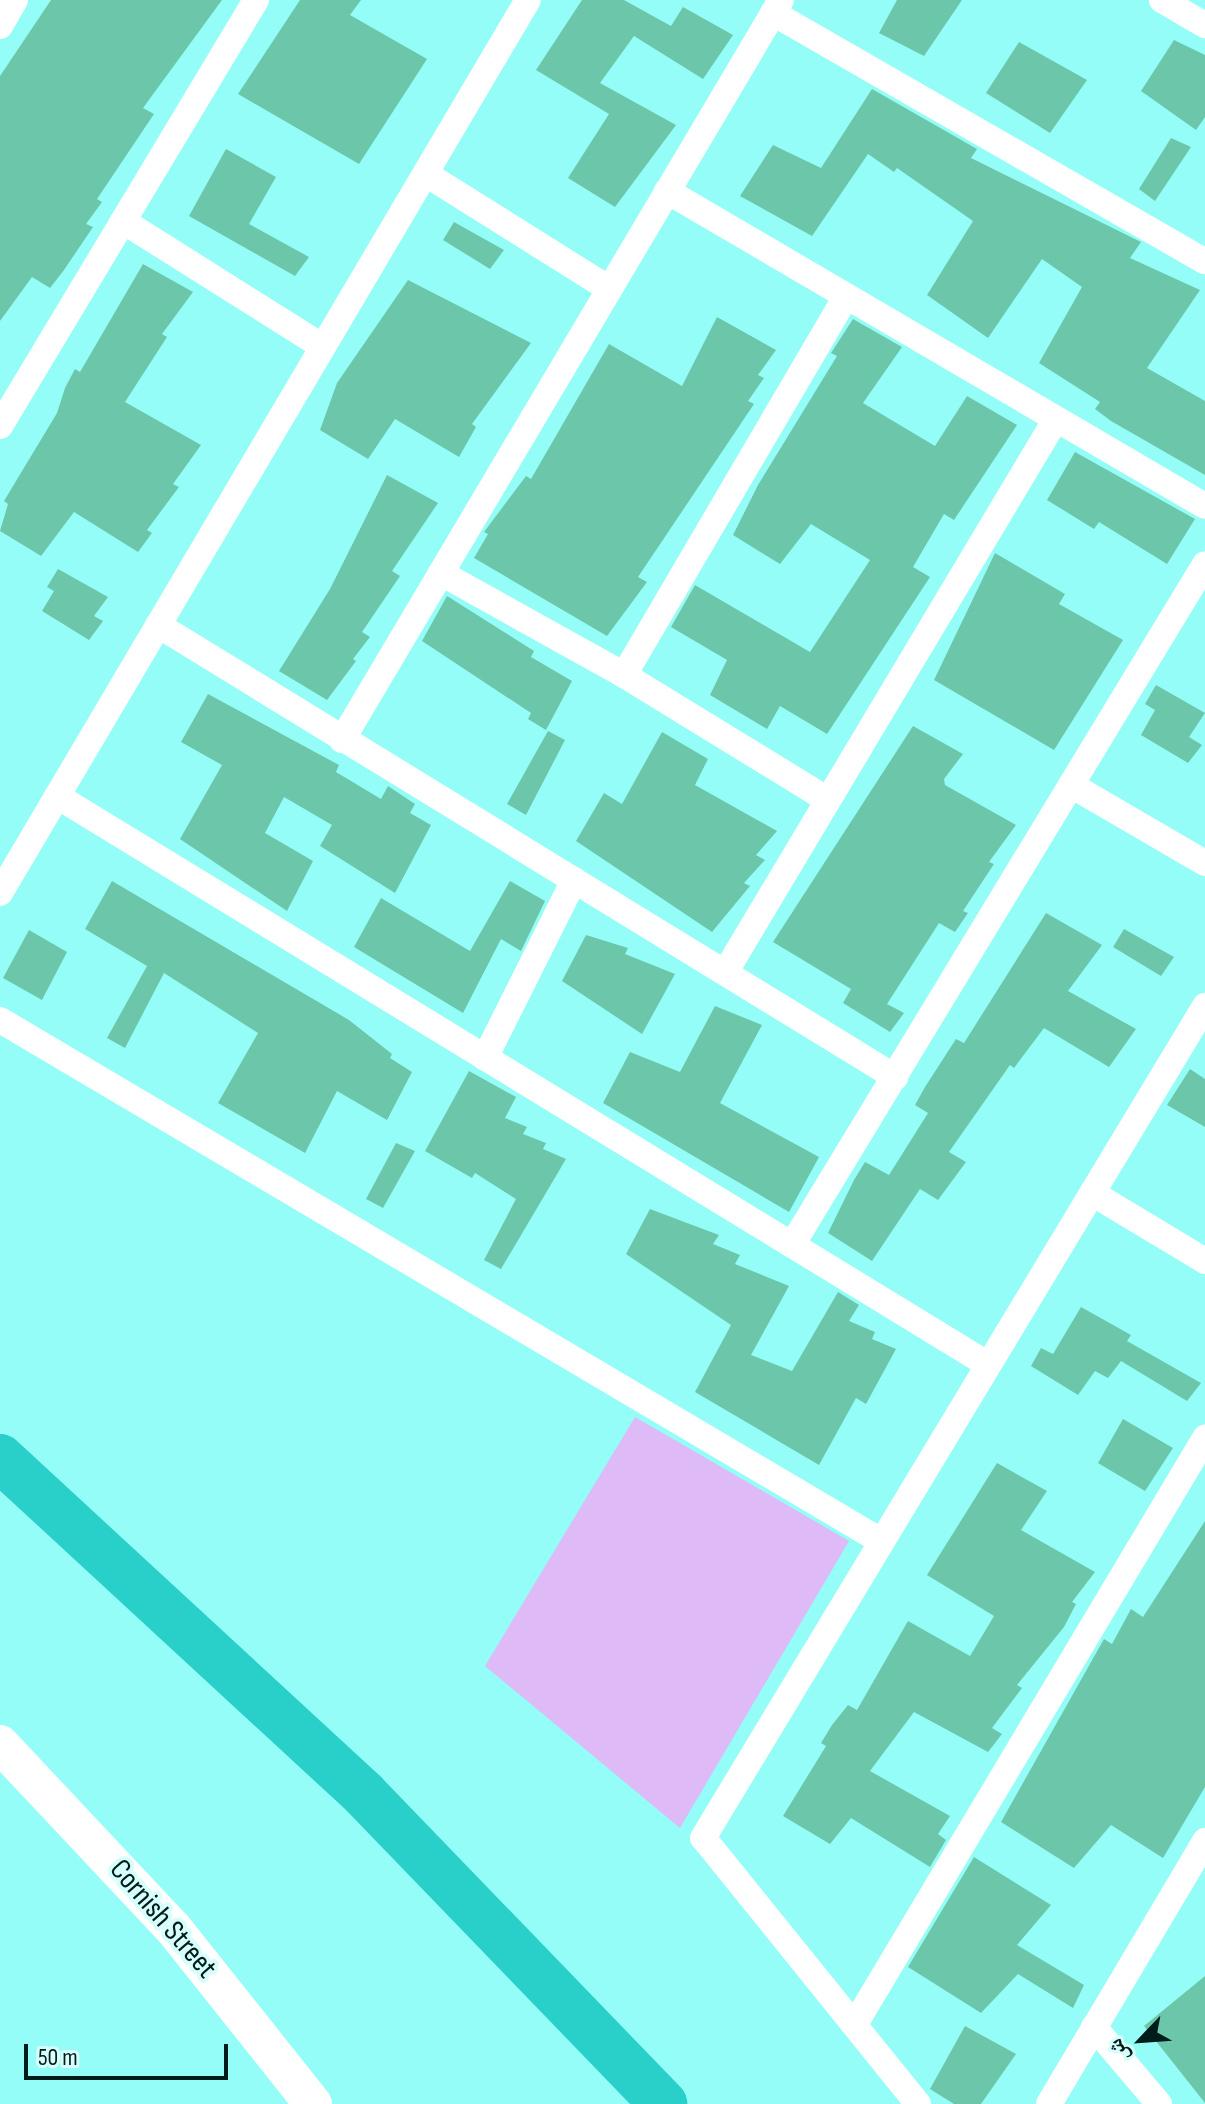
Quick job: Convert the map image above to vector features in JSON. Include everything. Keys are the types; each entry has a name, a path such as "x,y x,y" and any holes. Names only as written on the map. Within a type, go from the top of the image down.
{"main road":[{"name":"Cornish Street","path":"0,1744 173,1928 313,2104"}],"street":[{"path":"0,26 15,0"},
{"path":"0,425 256,0"},
{"path":"0,893 528,0"},
{"path":"1162,0 1205,25"},
{"path":"342,740 777,6 1205,261"},
{"path":"426,174 609,289"},
{"path":"667,191 1205,506"},
{"path":"123,221 323,347"},
{"path":"624,675 846,296"},
{"path":"726,971 826,799 1056,419"},
{"path":"792,1245 1205,564"},
{"path":"441,573 624,675 826,799"},
{"path":"158,625 895,1077"},
{"path":"1071,785 1205,863"},
{"path":"57,796 987,1364"},
{"path":"485,1058 574,880"},
{"path":"918,2104 703,1838 1205,1006"},
{"path":"0,1020 881,1541"},
{"path":"1092,1193 1205,1261"},
{"path":"855,2024 1205,1438"},
{"path":"1049,2104 1205,1841"},
{"path":"1094,2027 1159,2104"}],"shaded area":[{"path":"635,1417 849,1541 680,1828 485,1666"}],"building":[{"path":"51,0 222,0 143,108 154,114 97,199 102,202 86,224 93,227 64,270 50,288 32,277 0,321 0,76"},
{"path":"300,0 361,0 350,15 427,59 359,164 238,94"},
{"path":"582,0 624,0 671,26 683,7 733,35 703,79 634,36 600,83 676,125 615,207 568,178 609,114 536,70"},
{"path":"897,0 962,0 924,56 879,33"},
{"path":"1174,40 1205,55 1205,117 1196,130 1141,91"},
{"path":"1019,42 1087,80 1050,133 986,93"},
{"path":"872,89 977,149 971,158 1141,242 1130,258 1200,290 1147,368 1205,401 1205,475 1111,421 1095,409 1100,402 1039,363 1082,287 1042,259 988,338 927,295 973,221 897,168 894,172 868,154 812,236 740,196 773,145 821,168"},
{"path":"1171,138 1191,147 1155,201 1139,189"},
{"path":"226,149 276,177 249,224 309,257 295,276 189,216"},
{"path":"454,222 504,250 490,269 443,240"},
{"path":"143,264 193,292 162,334 167,337 125,402 201,445 173,484 179,487 147,530 152,533 138,552 74,512 41,556 0,531 8,504 4,501 57,413 75,369 80,372"},
{"path":"408,280 531,343 472,424 476,427 459,457 395,419 368,459 320,430 337,383"},
{"path":"717,317 776,350 758,375 764,378 748,401 754,404 638,577 647,582 607,636 474,558 488,534 484,532 526,476 531,479 609,344 682,386"},
{"path":"853,319 902,347 863,403 935,446 967,396 1017,425 954,520 944,514 913,567 930,577 827,734 780,706 767,729 710,695 727,660 671,627 695,585 810,652 870,560 811,524 780,564 733,535 758,485 837,356 831,353"},
{"path":"1075,452 1195,519 1167,564 1099,522 1094,529 1047,500"},
{"path":"387,475 438,503 392,571 400,576 362,632 370,637 327,700 279,671 330,589"},
{"path":"995,553 1065,594 1059,604 1123,640 1054,750 934,680"},
{"path":"58,569 108,597 94,616 103,621 89,640 42,611 54,591 47,587"},
{"path":"447,596 534,651 531,657 572,681 546,730 528,719 531,713 422,641"},
{"path":"1156,685 1205,713 1189,737 1202,745 1188,763 1141,735 1155,710 1145,704"},
{"path":"208,694 339,765 336,772 381,799 388,786 415,804 410,813 431,825 395,893 320,846 332,825 284,797 265,833 313,861 287,911 180,839 222,765 181,742"},
{"path":"913,726 963,754 944,779 945,785 1016,825 989,862 994,864 963,911 968,913 955,932 939,923 887,1004 904,1013 890,1032 843,1003 851,989 773,942"},
{"path":"548,731 565,740 526,815 507,804"},
{"path":"662,732 708,759 695,785 777,831 756,855 765,860 744,883 750,886 712,932 576,841 604,793 622,804"},
{"path":"112,881 349,1020 392,1054 390,1058 412,1072 387,1120 337,1091 305,1153 218,1103 258,1033 164,973 125,1048 107,1038 147,966 85,929"},
{"path":"510,881 545,901 521,951 501,939 463,1013 354,947 381,898 470,951"},
{"path":"1046,913 1102,945 1068,991 1136,1029 1109,1067 1044,1028 1014,1068 1010,1065 949,1152 966,1162 938,1200 920,1189 872,1261 828,1233 854,1180 865,1162 889,1175 928,1113 915,1105 925,1087 956,1039 964,1043"},
{"path":"1124,929 1174,957 1161,976 1113,947"},
{"path":"29,930 67,952 42,1000 3,978"},
{"path":"586,935 628,948 625,954 675,974 642,1034 562,981"},
{"path":"715,1006 762,1025 720,1103 819,1157 789,1212 603,1103 630,1052 680,1072"},
{"path":"1190,1069 1205,1079 1205,1127 1167,1105"},
{"path":"469,1071 516,1097 505,1118 527,1127 523,1134 546,1143 543,1149 566,1159 501,1269 484,1260 516,1199 475,1173 472,1178 425,1151"},
{"path":"396,1143 415,1151 383,1208 366,1199"},
{"path":"650,1209 719,1235 713,1244 740,1255 735,1264 789,1286 751,1355 792,1371 838,1292 859,1305 849,1321 875,1332 872,1339 896,1349 866,1404 856,1398 819,1465 695,1392 731,1325 626,1254"},
{"path":"1081,1307 1131,1335 1127,1341 1201,1383 1187,1401 1121,1361 1108,1378 1095,1371 1078,1395 1031,1366 1041,1348 1053,1354"},
{"path":"1123,1419 1173,1448 1145,1491 1098,1463"},
{"path":"997,1463 1047,1491 1021,1530 1095,1572 1072,1602 1076,1604 1064,1627 1017,1685 1022,1688 992,1728 1002,1734 988,1752 914,1712 870,1771 950,1816 938,1834 946,1840 930,1867 851,1818 830,1844 783,1816 826,1746 821,1743 832,1725 848,1705 857,1710 908,1621 970,1656 994,1616 927,1575"},
{"path":"1205,1521 1205,1787 1163,1858 1111,1825 1074,1868 1001,1822 1104,1639 1112,1644 1131,1609 1143,1617"},
{"path":"974,1857 1051,1905 1017,1945 1084,1985 1073,2008 1018,1974 981,2013 908,1967"},
{"path":"1205,1976 1205,2103 1144,2026"},
{"path":"965,2026 1016,2054 981,2104 954,2104 930,2089"}],"waterway":[{"path":"0,1458 364,1794 663,2104"}]}
